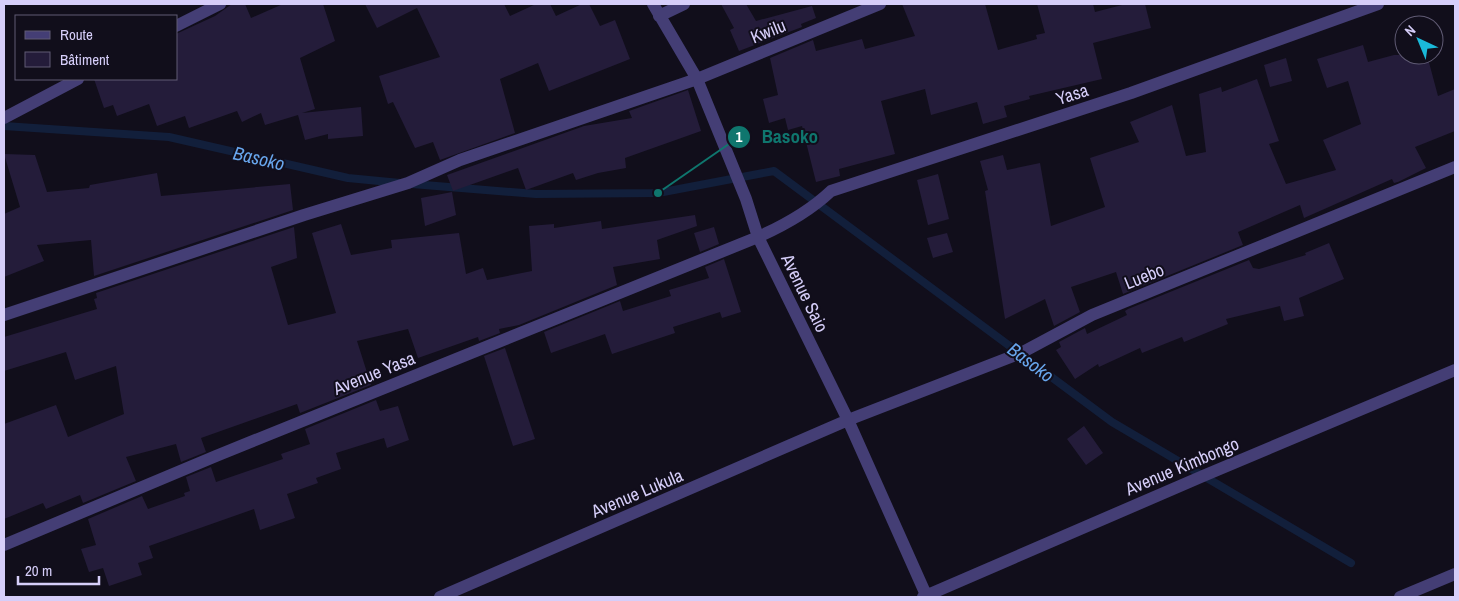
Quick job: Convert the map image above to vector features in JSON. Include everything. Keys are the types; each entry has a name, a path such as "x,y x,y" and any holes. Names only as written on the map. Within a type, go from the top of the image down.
{"street":[{"path":"178,25 220,4"},
{"name":"Avenue Saio","path":"652,4 697,79 728,159 746,199 758,237 848,420 925,597"},
{"path":"659,16 684,4"},
{"name":"Kwilu","path":"4,315 304,215 408,184 460,160 697,79 880,4"},
{"name":"Yasa","path":"758,237 782,226 818,203 832,191 1131,93 1378,4"},
{"path":"4,118 76,80"},
{"name":"Luebo","path":"848,420 1021,354 1092,316 1455,167"},
{"name":"Avenue Yasa","path":"4,545 225,452 758,237"},
{"name":"Avenue Kimbongo","path":"925,597 1220,468 1455,370"},
{"name":"Avenue Lukula","path":"440,597 848,420"},
{"path":"1400,597 1455,574"}],"building":[{"path":"232,4 245,4 251,18 283,4 323,4 335,41 300,58 315,109 302,113 361,107 363,136 328,139 328,134 305,140 298,115 265,125 261,113 242,122 237,111 189,128 185,116 157,126 149,104 117,116 113,105 104,108 94,80 178,80 178,33 215,16"},
{"path":"365,4 504,4 510,16 536,4 550,4 556,16 582,4 589,4 600,26 615,20 630,59 549,91 538,63 500,79 515,133 440,160 433,142 415,148 393,102 388,104 379,76 440,57 417,8 377,28"},
{"path":"721,4 746,4 756,21 812,6 816,18 801,24 802,27 739,51 730,30 734,28"},
{"path":"902,4 985,4 998,50 1037,39 1036,35 1045,33 1037,4 1093,4 1095,12 1126,4 1145,4 1151,28 1093,43 1102,79 1029,96 1030,99 1004,106 1007,117 983,124 977,102 931,115 925,89 881,101 895,154 839,169 840,176 816,182 802,126 788,130 785,118 769,123 763,99 778,95 770,58 813,40 816,51 862,39 865,49 915,36"},
{"path":"1363,45 1368,62 1394,55 1394,65 1430,65 1438,96 1455,89 1455,131 1415,147 1426,168 1398,182 1394,183 1392,179 1304,218 1300,205 1238,232 1243,245 1123,294 1116,272 1071,287 1080,312 1054,326 1045,299 1005,319 985,191 988,190 980,161 1003,155 1007,170 1040,163 1051,226 1105,207 1090,158 1139,142 1130,122 1172,105 1186,156 1206,152 1199,94 1221,87 1222,92 1257,79 1279,141 1269,144 1286,184 1336,170 1323,140 1361,124 1348,81 1327,88 1317,59"},
{"path":"1286,58 1292,81 1270,87 1264,65"},
{"path":"688,90 701,131 625,158 626,168 598,173 576,180 573,173 526,190 518,168 453,191 447,175 584,126 632,118 629,111"},
{"path":"4,154 35,155 47,192 89,188 90,185 157,173 161,196 290,184 293,210 94,276 91,240 37,245 44,261 4,277 4,214 20,207"},
{"path":"938,174 949,219 928,225 917,180"},
{"path":"452,192 456,215 425,226 421,198"},
{"path":"695,215 697,226 657,240 660,259 613,267 617,285 519,325 499,329 500,333 479,341 478,337 418,358 408,329 357,341 371,385 300,413 297,404 201,438 206,452 181,462 176,444 126,457 136,481 83,503 80,495 46,509 43,503 4,519 4,424 56,405 68,437 124,414 116,366 75,380 66,352 4,371 4,337 97,309 94,299 97,298 96,293 294,227 297,258 271,267 288,325 336,313 312,233 341,224 351,255 392,248 391,240 459,233 466,274 483,268 487,280 532,271 529,226 554,224 554,228 601,221 602,229"},
{"path":"714,227 719,244 700,252 694,233"},
{"path":"947,233 953,252 933,258 927,238"},
{"path":"1329,243 1344,279 1299,298 1304,316 1284,321 1280,306 1226,319 1228,324 1184,342 1182,337 1142,353 1140,348 1099,367 1098,364 1075,379 1056,350 1061,347 1059,342 1085,328 1087,334 1127,315 1125,311 1128,309 1249,260 1253,268 1259,269 1306,255 1305,253"},
{"path":"724,259 741,312 722,318 720,312 673,327 675,333 612,354 605,334 551,353 544,332 620,301 623,311 671,296 669,290 709,278 705,267"},
{"path":"505,348 535,439 513,446 484,356"},
{"path":"376,400 380,411 398,406 409,440 387,448 384,438 336,453 341,469 316,478 318,483 287,494 295,518 260,530 254,509 149,546 153,558 138,563 142,575 109,586 103,568 89,572 81,549 96,545 88,519 142,496 148,509 185,496 184,493 190,491 186,477 211,467 216,482 283,459 281,454 310,444 305,429"},
{"path":"1084,426 1103,453 1086,465 1067,439"}],"waterway":[{"name":"Basoko","path":"4,126 169,137 348,178 400,183"},
{"name":"Basoko","path":"412,184 536,194 658,193 774,171 1112,422 1351,563"}],"place":[{"name":"Basoko","path":"658,193"}]}
